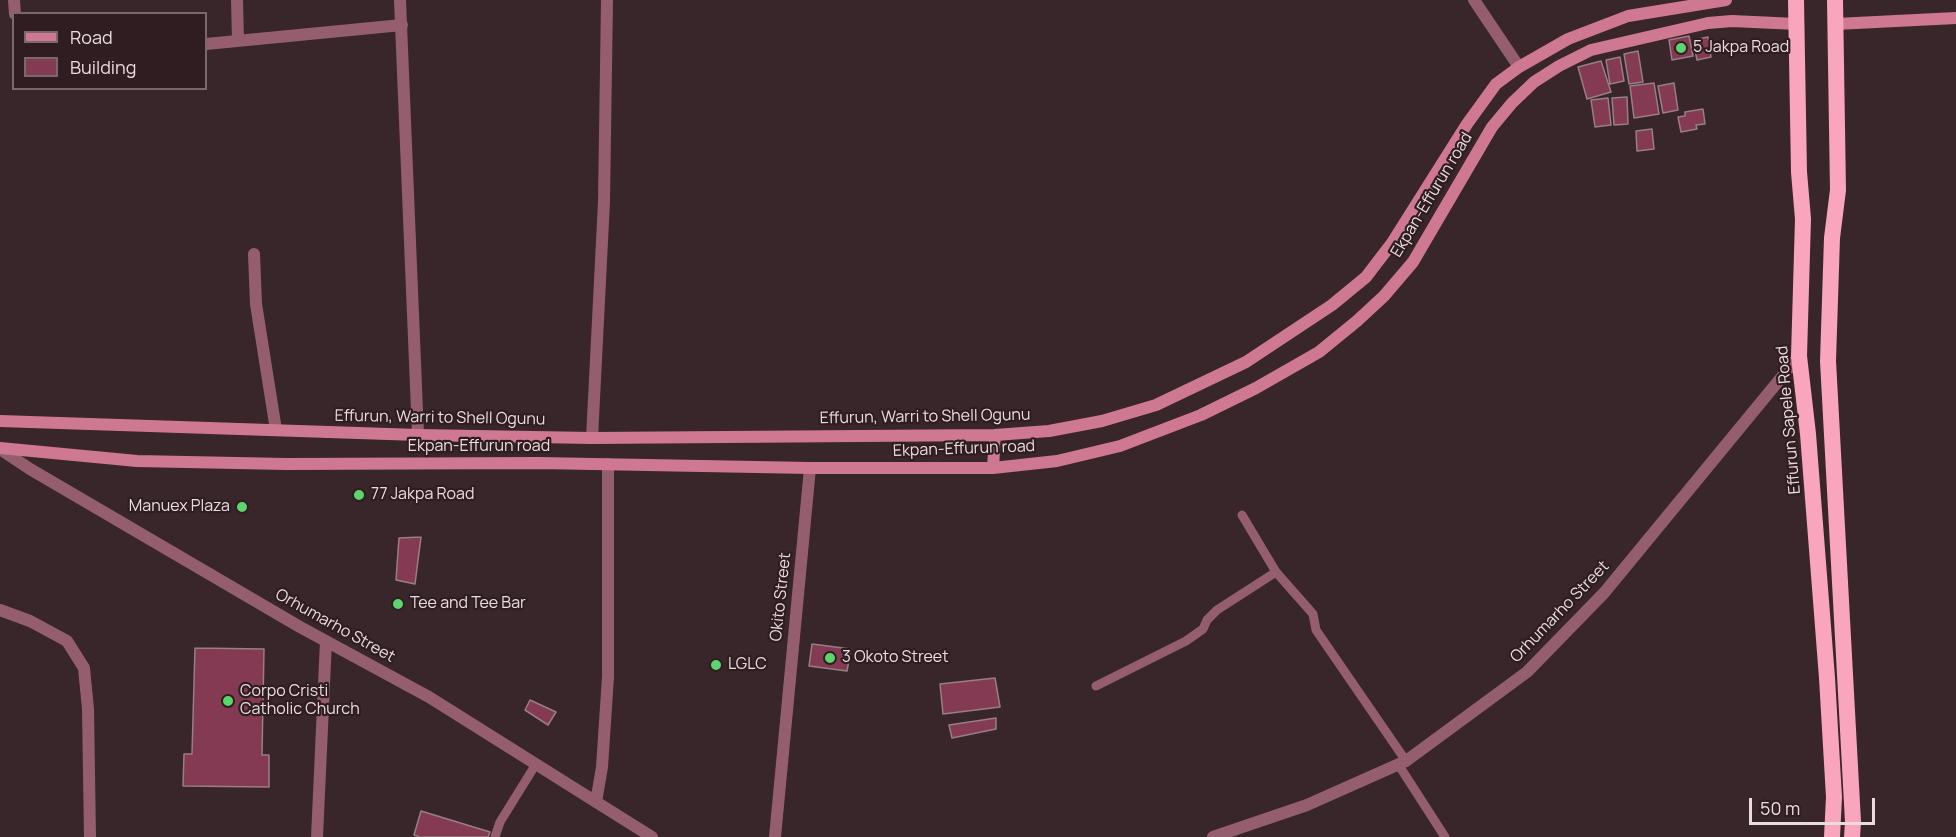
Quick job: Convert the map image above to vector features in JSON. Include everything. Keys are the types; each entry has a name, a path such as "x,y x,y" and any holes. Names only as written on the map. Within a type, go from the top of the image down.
{"highway":[{"name":"Effurun Sapele Road","path":"1796,0 1799,172 1803,219 1799,356 1808,434 1827,678 1834,797 1832,837"},
{"path":"1835,0 1838,190 1832,238 1828,361 1852,837"}],"main road":[{"name":"Effurun, Warri to Shell Ogunu","path":"0,421 418,435 592,438 995,435 1049,430 1102,421 1156,405 1246,362 1332,305 1366,277 1392,243 1467,124 1496,84 1519,67 1568,39 1628,16 1696,2 1726,0"},
{"path":"1836,24 1956,18"},
{"name":"Ekpan-Effurun road","path":"0,448 137,461 286,464 608,464 810,468 993,468 1057,461 1120,446 1201,415 1256,388 1319,352 1357,321 1391,288 1413,262 1492,127 1512,102 1534,82 1559,66 1591,50 1708,22 1797,24"},
{"path":"993,468 995,435"}],"street":[{"path":"237,0 238,41"},
{"path":"400,0 418,435"},
{"path":"592,438 604,202 607,0"},
{"path":"1474,0 1519,67"},
{"path":"207,44 402,25"},
{"path":"254,254 256,304 276,430"},
{"name":"Orhumarho Street","path":"1213,837 1307,805 1402,763 1527,672 1604,593 1799,356"},
{"name":"Orhumarho Street","path":"0,448 30,469 326,641 429,697 652,837"},
{"path":"596,802 602,767 608,677 608,464"},
{"name":"Okito Street","path":"775,837 810,468"},
{"path":"0,610 30,621 67,642 84,668 88,709 90,837"},
{"path":"317,837 326,641"}],"lane":[{"path":"1242,515 1276,572 1313,614 1316,630 1402,763 1444,837"},
{"path":"1096,686 1186,641 1203,629 1207,620 1217,610 1276,572"},
{"path":"495,837 500,822 536,764"}],"building":[{"name":"5 Jakpa Road","path":"1689,36 1693,56 1672,60 1669,40"},
{"path":"1708,37 1711,57 1697,60 1693,40"},
{"path":"1638,51 1643,82 1629,84 1624,54"},
{"path":"1620,57 1624,81 1610,84 1606,60"},
{"path":"1601,61 1611,92 1587,99 1578,67"},
{"path":"1654,83 1659,114 1634,118 1630,86"},
{"path":"1674,83 1678,110 1663,113 1658,86"},
{"path":"1627,97 1628,124 1614,125 1612,98"},
{"path":"1608,98 1611,125 1595,127 1591,100"},
{"path":"1703,109 1705,124 1696,125 1697,129 1681,132 1678,117 1685,116 1685,112"},
{"path":"1652,129 1654,149 1637,151 1636,131"},
{"path":"421,537 415,584 396,580 399,538"},
{"name":"3 Okoto Street","path":"812,644 851,649 847,671 809,666"},
{"name":"Corpo Cristi Catholic Church","path":"195,648 264,649 262,755 269,755 269,787 183,786 184,754 192,754"},
{"path":"995,678 1000,707 943,714 940,684"},
{"path":"530,700 556,712 548,725 525,710"},
{"path":"996,718 996,729 952,738 949,725"},
{"path":"421,811 490,832 488,837 420,837 414,835"}],"place":[{"name":"5 Jakpa Road","path":"1681,48"},
{"name":"77 Jakpa Road","path":"359,495"},
{"name":"Manuex Plaza","path":"242,507"},
{"name":"Tee and Tee Bar","path":"398,604"},
{"name":"3 Okoto Street","path":"830,658"},
{"name":"LGLC","path":"716,665"},
{"name":"Corpo Cristi Catholic Church","path":"228,701"}]}
